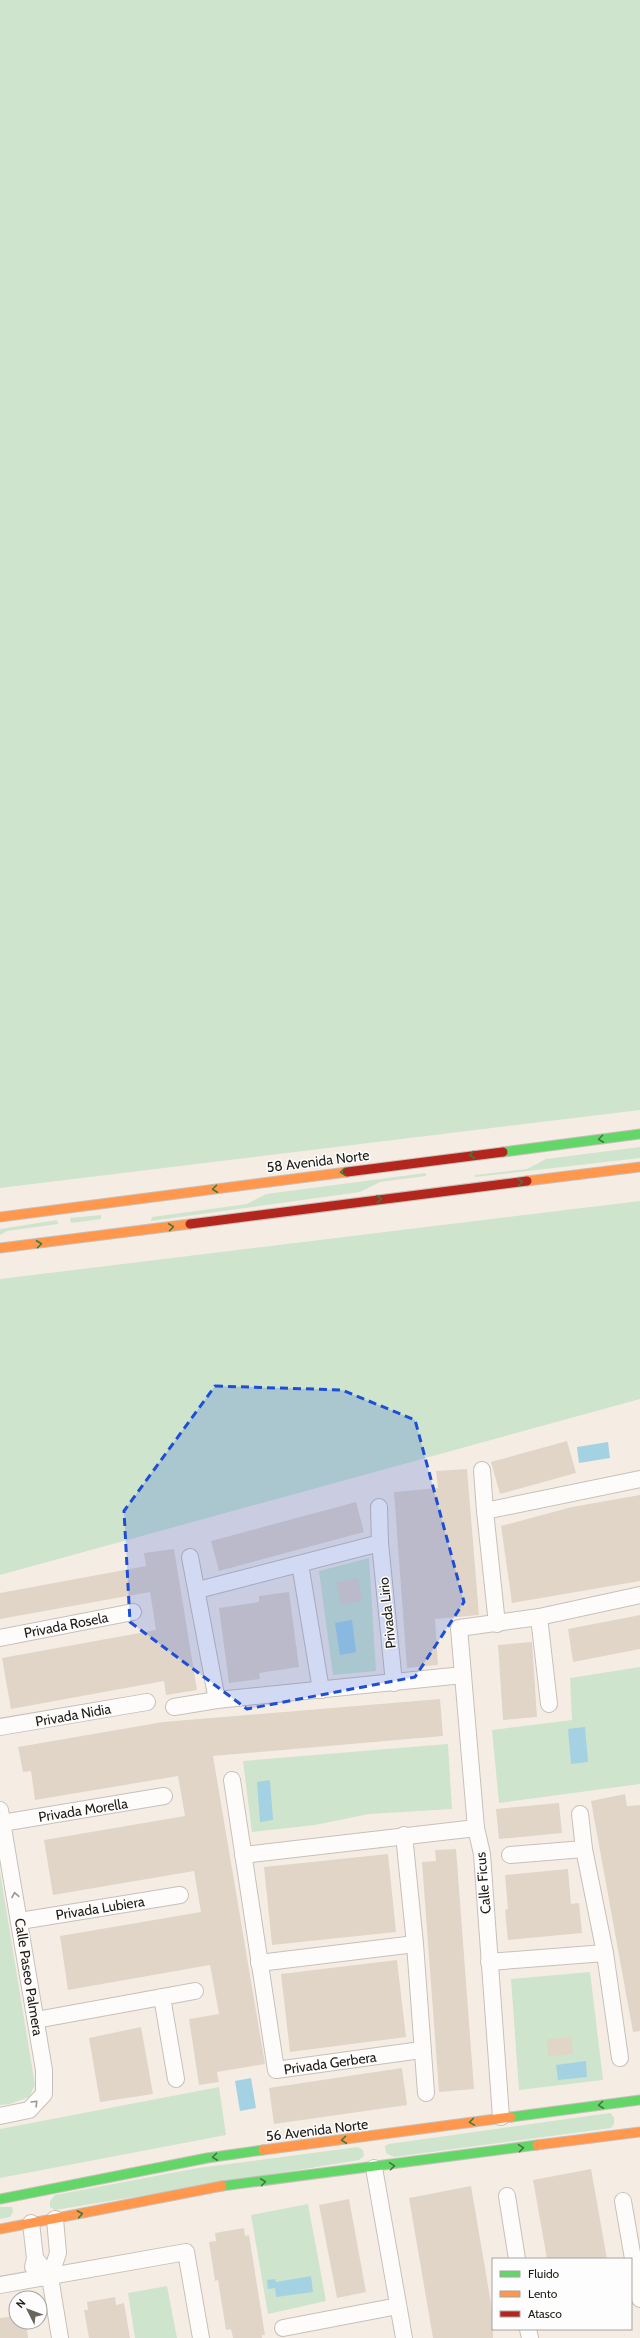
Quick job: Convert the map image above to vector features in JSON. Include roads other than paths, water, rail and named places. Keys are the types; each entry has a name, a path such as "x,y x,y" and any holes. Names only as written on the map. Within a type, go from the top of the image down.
{"main road":[{"name":"58 Avenida Norte","path":"0,1217 126,1200 450,1162 640,1134"},
{"path":"0,1248 132,1232 453,1186 640,1167"},
{"path":"126,1200 132,1232"},
{"name":"56 Avenida Norte","path":"0,2199 28,2198 207,2158 375,2140 501,2117 631,2106 640,2100"},
{"path":"0,2229 30,2220 55,2219 217,2188 374,2164 635,2130"}],"street":[{"path":"482,1470 497,1624 640,1595"},
{"path":"485,1510 640,1479"},
{"name":"Privada Lirio","path":"378,1507 380,1543 394,1683"},
{"path":"198,1590 380,1543"},
{"path":"190,1557 198,1590 217,1700"},
{"path":"300,1564 321,1690"},
{"name":"Privada Rosela","path":"0,1638 133,1612"},
{"path":"539,1616 549,1704"},
{"name":"Calle Ficus","path":"497,1624 459,1628 476,1828 482,1854 501,2117"},
{"path":"174,1706 217,1700 463,1675"},
{"name":"Privada Nidia","path":"0,1727 147,1702"},
{"name":"Privada Gerbera","path":"232,1780 276,2070 421,2050"},
{"name":"Privada Morella","path":"1,1817 164,1796"},
{"path":"580,1814 584,1849 605,1953 620,2058"},
{"name":"Calle Paseo Palmera","path":"0,2116 28,2110 44,2094 44,2070 20,1921 1,1817"},
{"path":"244,1854 476,1828"},
{"path":"404,1835 415,1944 421,2050 426,2093"},
{"path":"510,1855 584,1849"},
{"name":"Privada Lubiera","path":"20,1921 180,1895"},
{"path":"259,1963 415,1944"},
{"path":"489,1962 605,1953"},
{"path":"36,2020 195,1991"},
{"path":"162,1997 176,2079"},
{"path":"374,2164 404,2338"},
{"path":"507,2196 517,2258"},
{"path":"623,2201 640,2299"},
{"path":"55,2219 58,2253 50,2277 60,2338"},
{"path":"19,2282 33,2268 35,2258 30,2220"},
{"path":"0,2285 186,2252 200,2338"},
{"path":"58,2253 75,2272"},
{"path":"35,2258 50,2277"},
{"path":"283,2328 398,2306"}],"water":[{"path":"608,1442 610,1458 579,1463 577,1447"},
{"path":"352,1620 356,1652 340,1655 335,1623"},
{"path":"585,1727 588,1762 571,1764 568,1729"},
{"path":"270,1780 273,1820 260,1822 257,1782"},
{"path":"586,2061 587,2077 558,2080 556,2065"},
{"path":"251,2078 256,2108 240,2111 235,2081"},
{"path":"311,2276 313,2292 276,2297 275,2288 268,2289 267,2280 275,2279 276,2282"}]}
